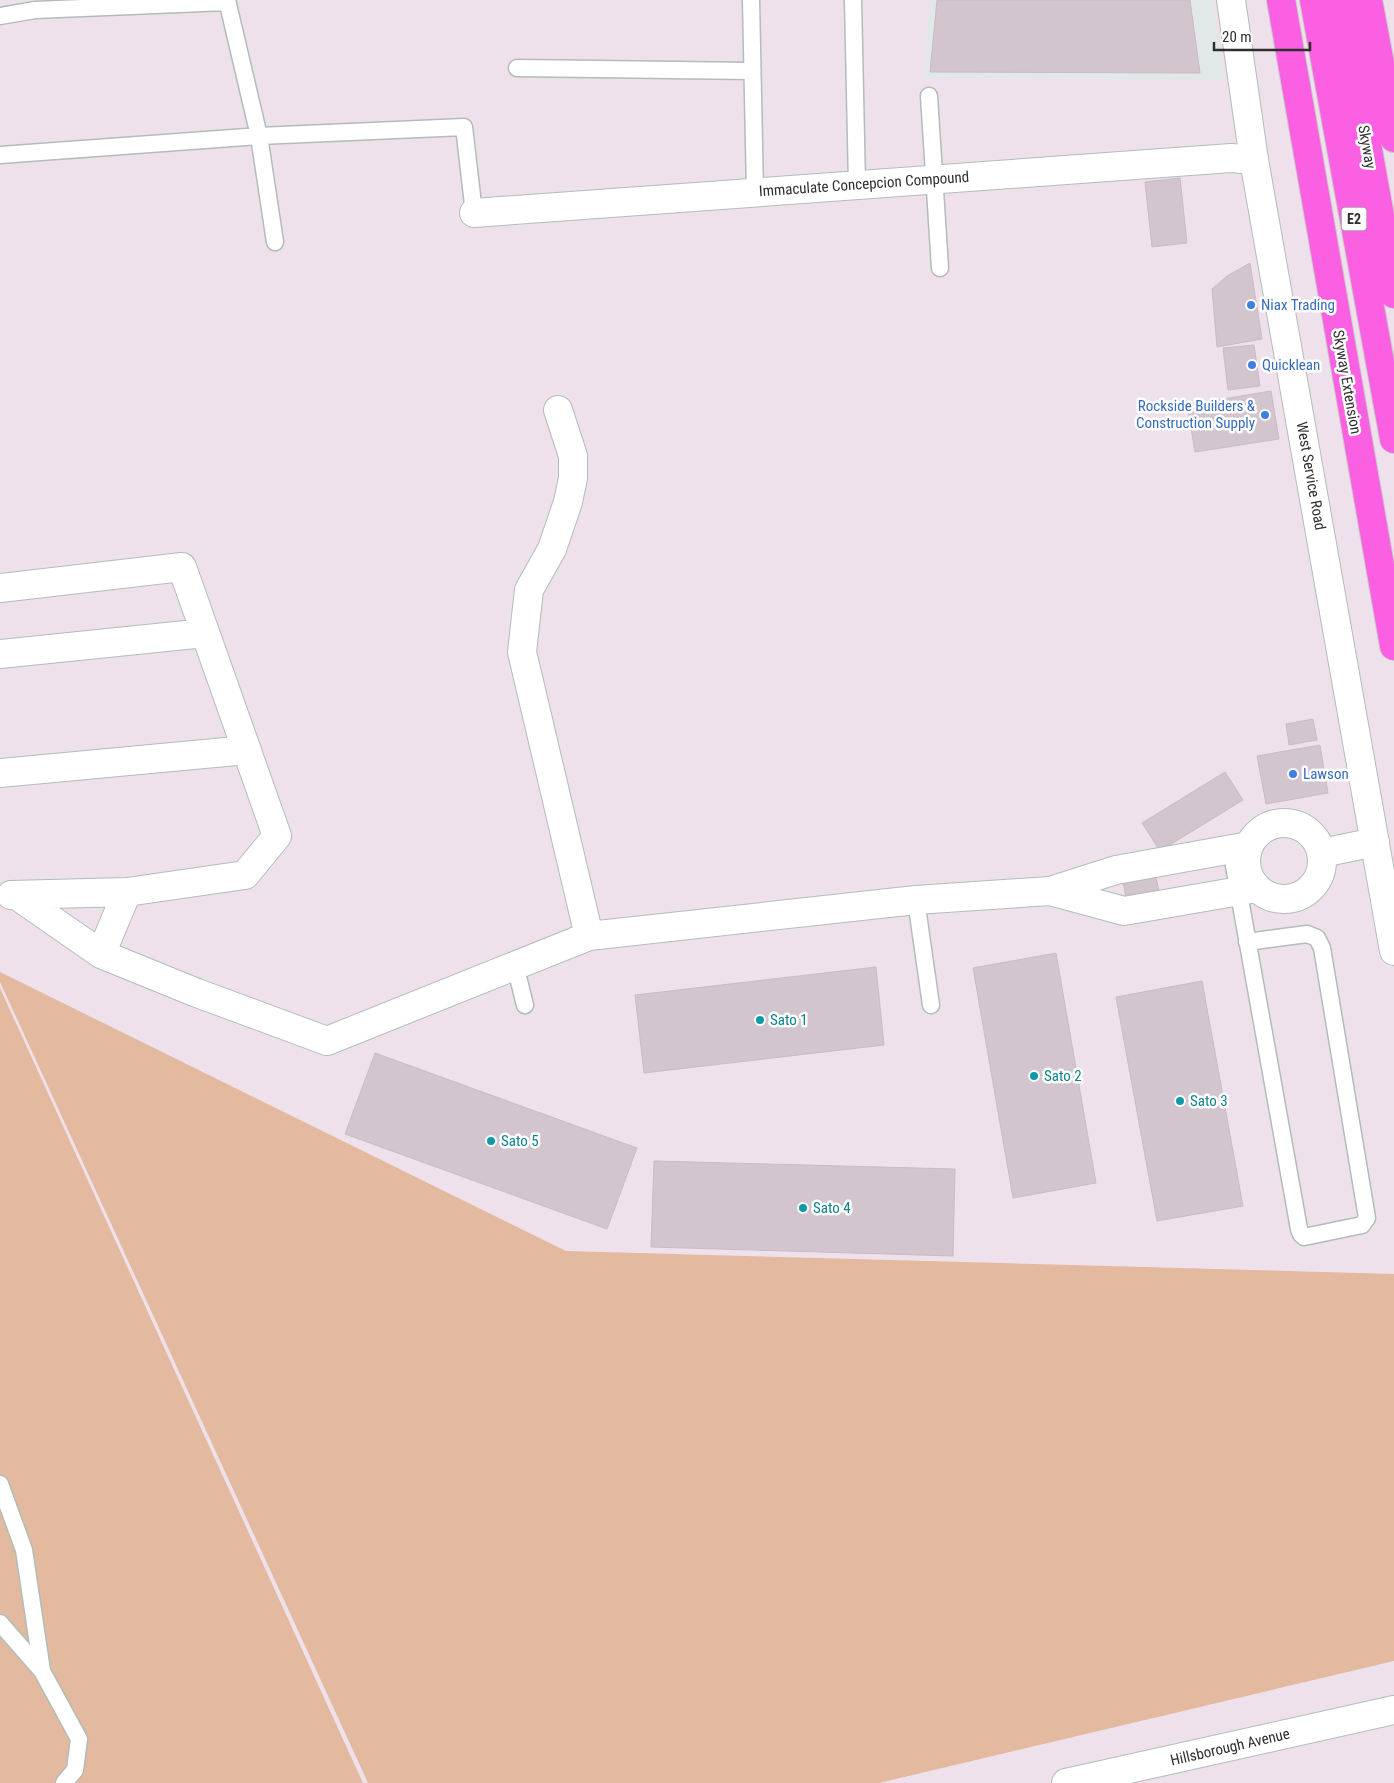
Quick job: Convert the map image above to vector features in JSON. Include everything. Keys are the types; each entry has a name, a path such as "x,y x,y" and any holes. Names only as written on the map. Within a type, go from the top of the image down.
{"highway":[{"name":"Skyway Extension","path":"1281,0 1394,646"},
{"name":"E2","path":"1314,0 1394,439"},
{"name":"Skyway","path":"1341,0 1394,294"},
{"name":"Skyway","path":"1368,0 1394,138"}],"street":[{"name":"West Service Road","path":"1231,0 1254,160 1394,950"},
{"name":"Immaculate Concepcion Compound","path":"474,213 1231,158 1254,160"},
{"path":"558,410 573,456 573,478 568,502 552,549 529,590 522,652 589,936"},
{"path":"0,588 182,567 277,836 245,875 127,892 8,896"},
{"path":"0,654 205,633"},
{"path":"0,773 247,750"},
{"path":"8,896 101,954 328,1041 589,936 916,900 1050,891 1116,870 1240,847 1272,824 1294,823 1304,828 1319,843 1322,853 1323,865 1320,877 1303,894 1291,898 1278,898 1248,889 1124,912 1050,891"},
{"path":"1322,853 1375,842"},
{"path":"1240,847 1246,857 1248,889"},
{"path":"101,954 127,892"},
{"name":"Hillsborough Avenue","path":"1066,1783 1394,1710"}],"lane":[{"path":"751,0 755,192"},
{"path":"853,0 857,185"},
{"path":"0,16 35,10 227,1 259,136 275,242"},
{"path":"517,68 752,71"},
{"path":"929,96 940,268"},
{"path":"0,155 259,136 464,127 474,213"},
{"path":"1248,889 1248,942 1301,1234 1304,1237 1362,1225 1367,1218 1322,948 1316,938 1307,934 1248,942"},
{"path":"916,900 930,1005"},
{"path":"515,965 525,1005"},
{"path":"0,1484 24,1550 42,1672"},
{"path":"0,1623 42,1672 79,1739 75,1770 64,1783"}],"shaded area":[{"path":"930,0 1212,0 1225,80 924,78"},
{"path":"0,972 566,1251 1394,1274 1394,1661 879,1783 368,1783 0,982"},
{"path":"0,988 363,1783 0,1783"}],"building":[{"path":"937,0 1190,0 1200,73 930,72"},
{"path":"1180,178 1187,243 1152,247 1145,182"},
{"path":"1250,263 1262,339 1217,347 1212,289 1227,276"},
{"path":"1254,345 1260,386 1228,390 1223,348"},
{"path":"1271,391 1279,439 1195,452 1187,405"},
{"path":"1313,719 1317,740 1289,745 1286,724"},
{"name":"Lawson","path":"1320,745 1328,793 1266,804 1257,756"},
{"path":"1225,772 1243,800 1160,851 1142,823"},
{"path":"1155,874 1159,891 1126,898 1123,882"},
{"name":"Sato 2","path":"1056,953 1096,1183 1013,1198 973,968"},
{"name":"Sato 1","path":"876,967 884,1045 644,1073 635,995"},
{"name":"Sato 3","path":"1202,981 1243,1206 1157,1221 1116,997"},
{"name":"Sato 5","path":"375,1053 637,1148 607,1229 345,1134"},
{"name":"Sato 4","path":"654,1161 955,1169 953,1256 651,1247"}],"place":[{"name":"Niax Trading","path":"1251,305"},
{"name":"Quicklean","path":"1252,365"},
{"name":"Rockside Builders & Construction Supply","path":"1265,415"},
{"name":"Lawson","path":"1293,774"},
{"name":"Sato 1","path":"760,1020"},
{"name":"Sato 2","path":"1034,1076"},
{"name":"Sato 3","path":"1180,1101"},
{"name":"Sato 5","path":"491,1141"},
{"name":"Sato 4","path":"803,1208"}]}
